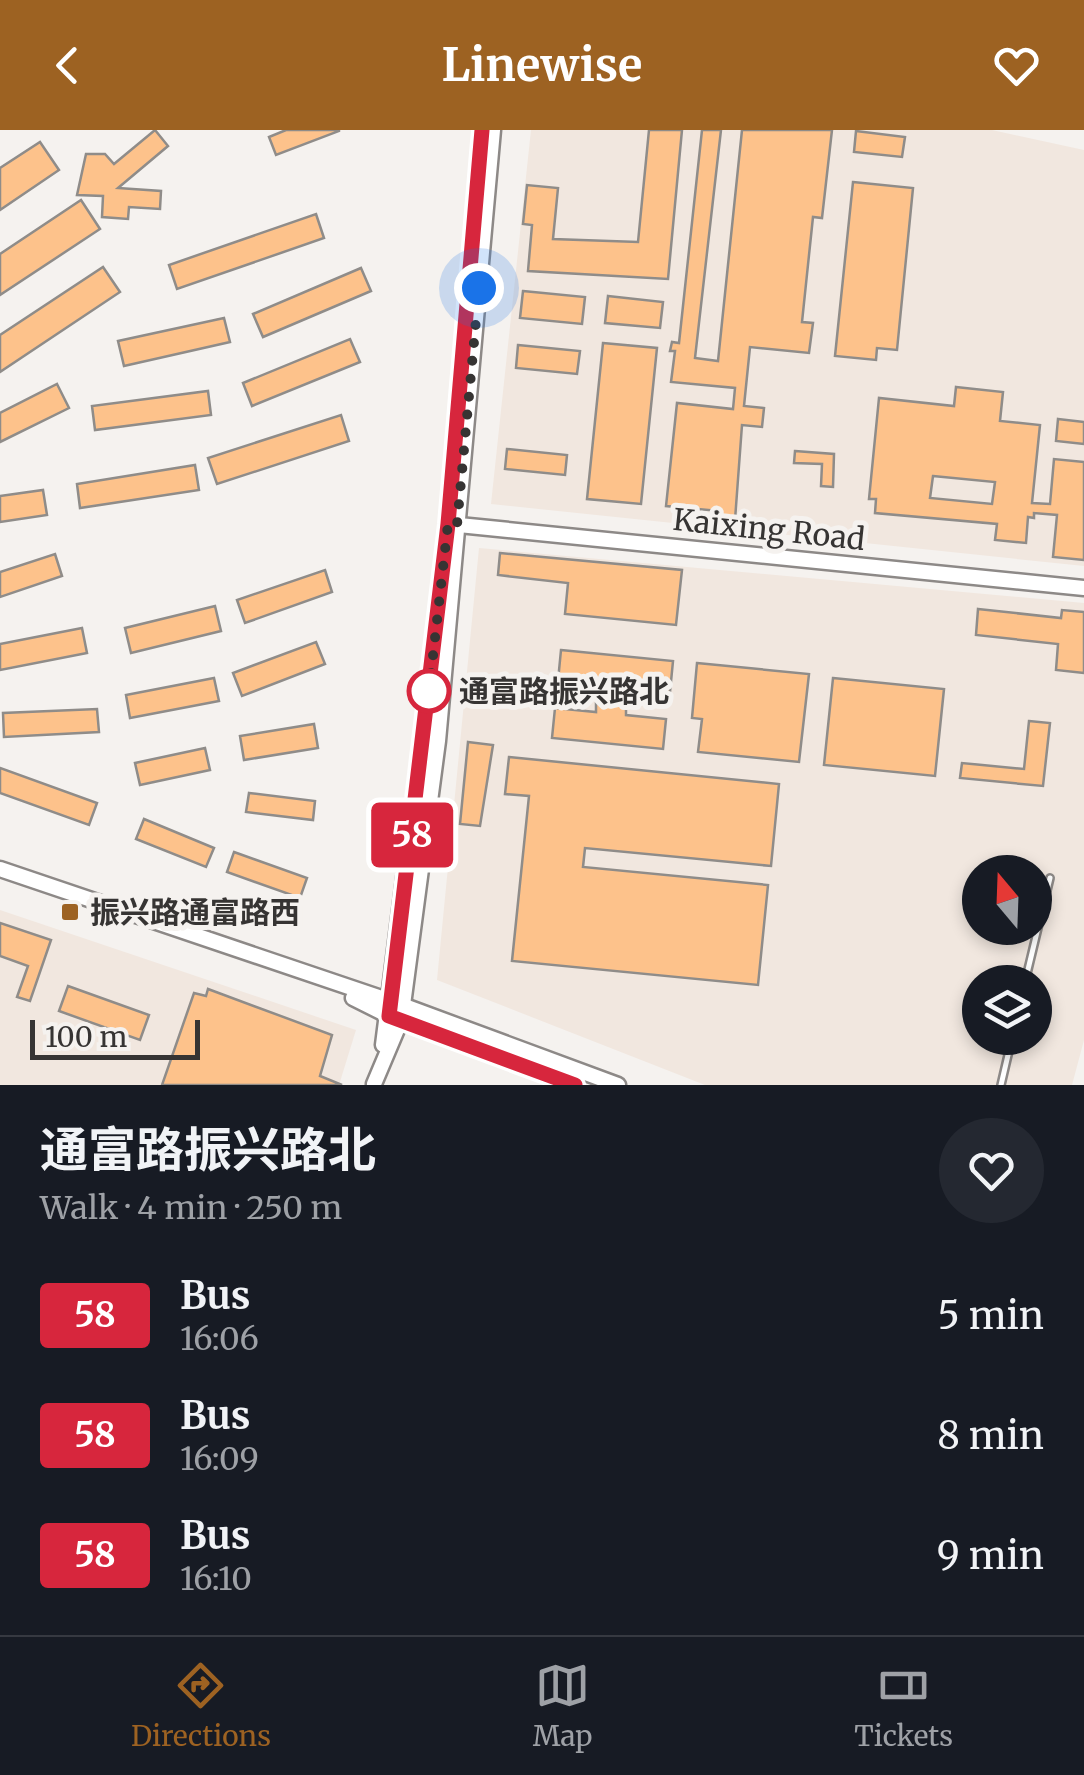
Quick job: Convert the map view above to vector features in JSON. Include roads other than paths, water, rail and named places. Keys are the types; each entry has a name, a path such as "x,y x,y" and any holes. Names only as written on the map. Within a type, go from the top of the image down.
{"main road":[{"path":"374,1085 396,1011 438,742 482,130"},
{"path":"453,524 494,130"},
{"name":"Kaixing Road","path":"453,524 1084,588"},
{"path":"0,869 316,979 575,1085"},
{"path":"396,1011 618,1085"}],"lane":[{"path":"1001,1085 1008,1055"}],"place":[{"name":"通富路振兴路北","path":"429,691"},
{"name":"振兴路通富路西","path":"70,912"}]}
